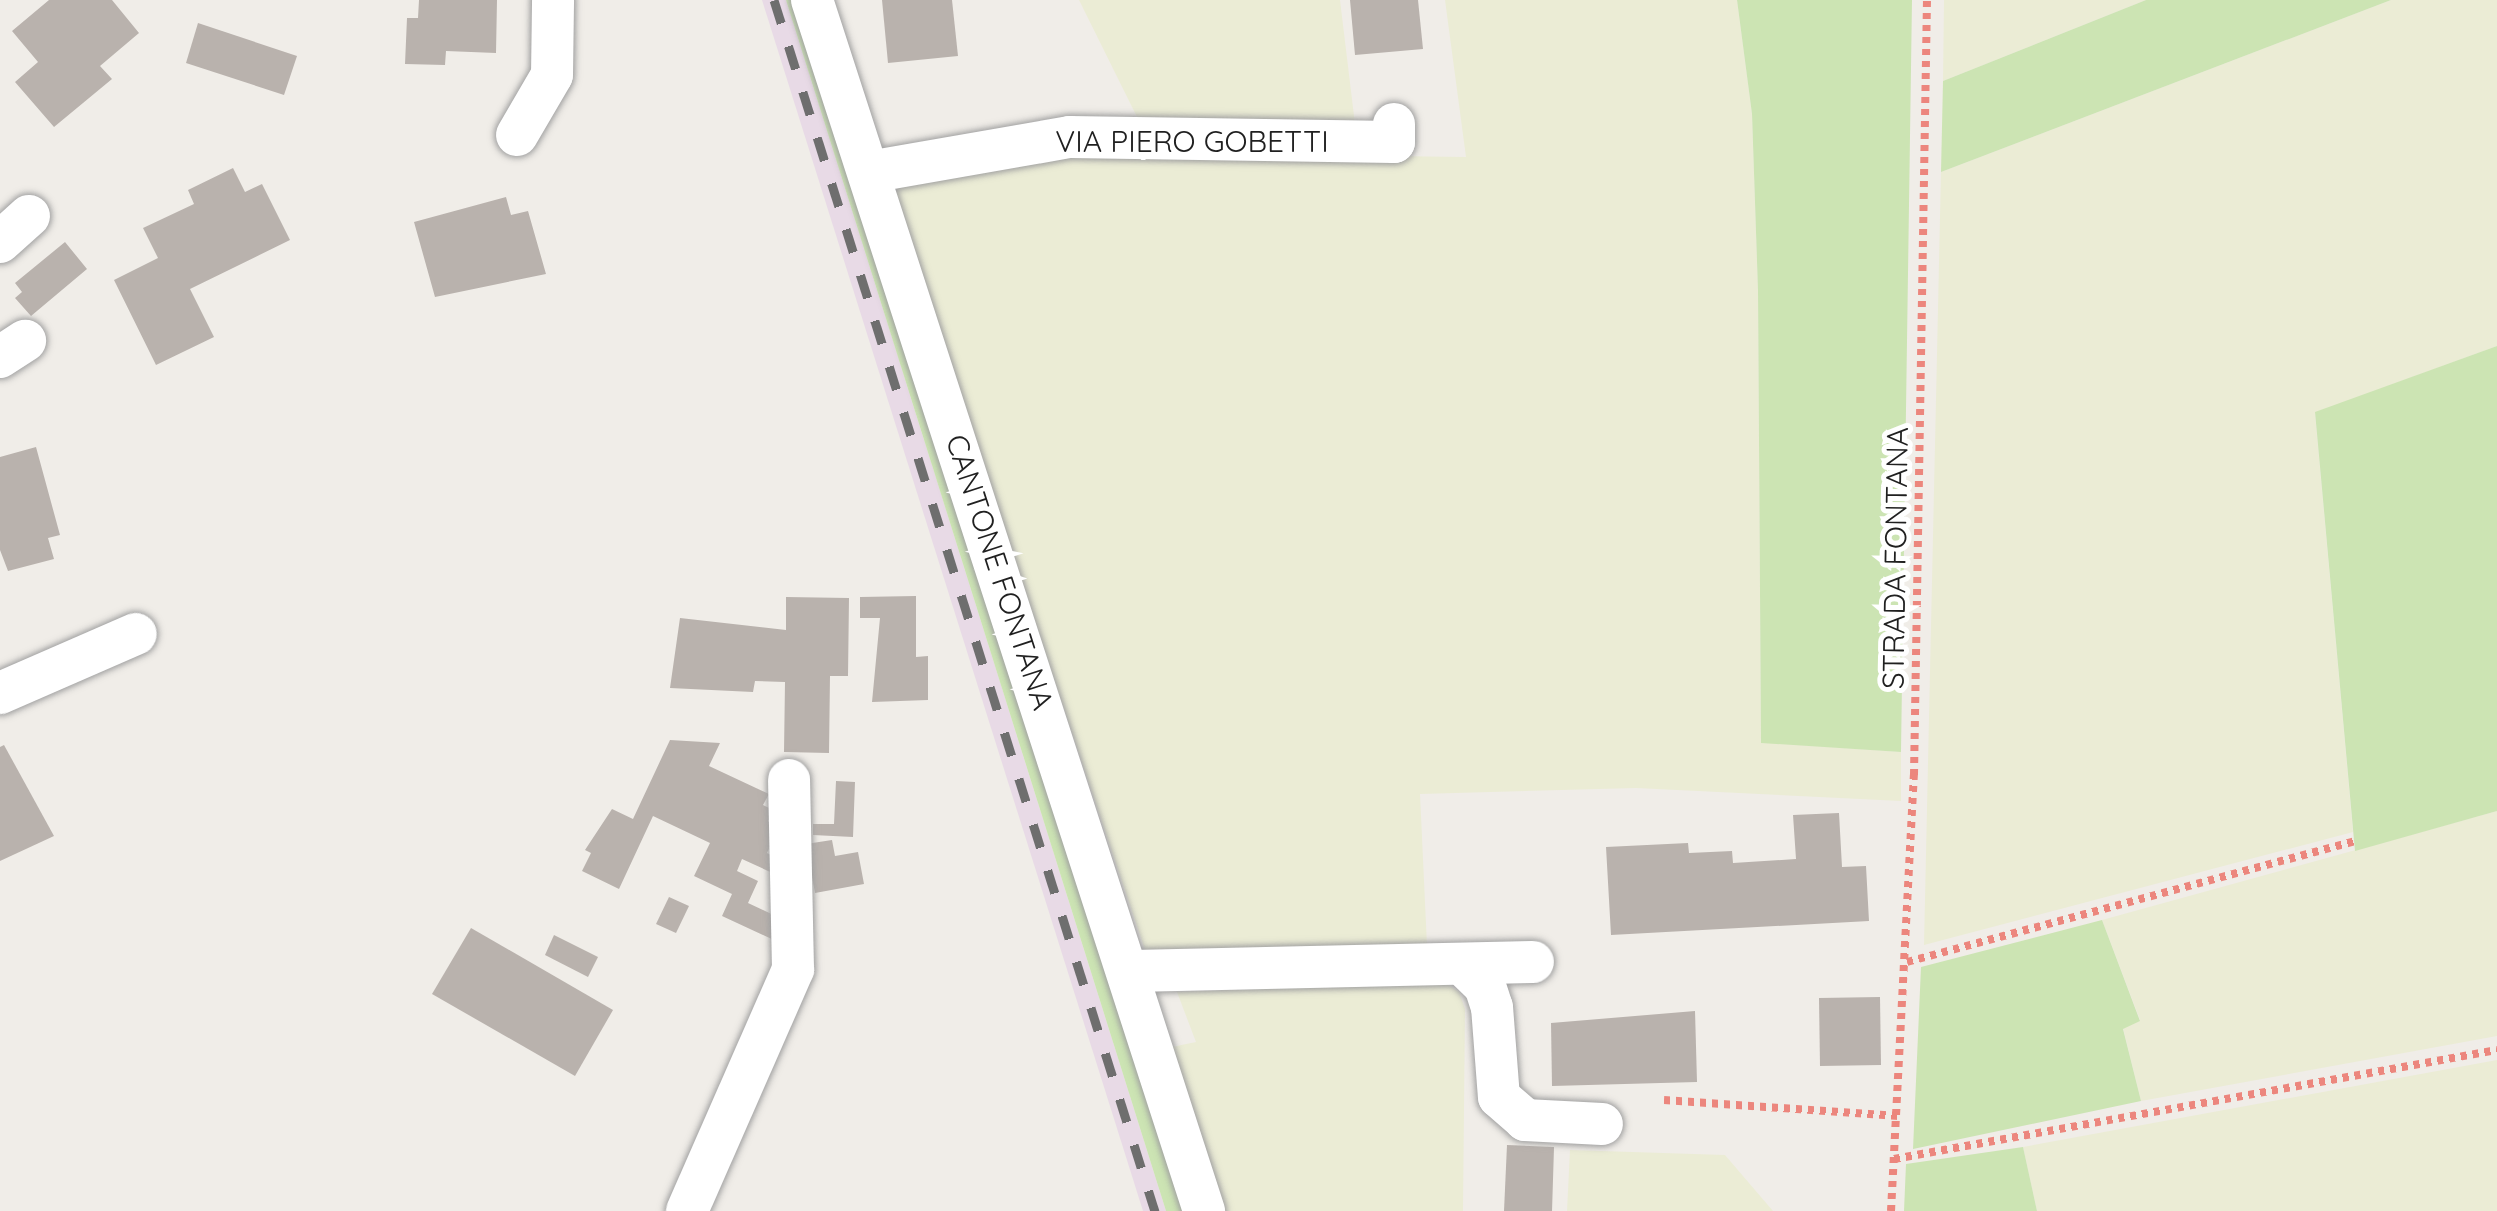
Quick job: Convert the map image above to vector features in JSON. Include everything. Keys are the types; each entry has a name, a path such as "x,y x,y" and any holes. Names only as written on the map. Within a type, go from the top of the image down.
{"street":[{"path":"518,135 552,75 553,0"},
{"path":"812,0 869,172"},
{"name":"VIA PIERO GOBETTI","path":"869,172 1070,137 1394,142 1394,124"},
{"name":"CANTONE FONTANA","path":"869,172 1132,971 1204,1211"},
{"path":"0,693 136,634"},
{"path":"687,1211 793,968 789,780"},
{"path":"1132,971 1533,962"},
{"path":"1462,964 1485,986 1492,1007 1498,1096 1525,1120 1602,1124"}],"path":[{"name":"STRADA FONTANA","path":"1891,1211 1907,962 1927,0"},
{"path":"1907,962 2354,841"},
{"path":"1894,1159 2497,1050"},
{"path":"1664,1100 1898,1116"}],"shaded area":[{"path":"762,0 786,0 1166,1211 1143,1211"}],"green space":[{"path":"786,0 796,0 1192,1211 1166,1211"},
{"path":"1079,0 1340,0 1355,124 1138,119"},
{"path":"1445,0 1737,0 1752,114 1758,291 1761,742 1901,752 1901,801 1636,788 1420,794 1427,946 1146,953 892,196 901,184 1055,152 1466,157"},
{"path":"1737,0 1912,0 1901,752 1761,743 1758,291 1752,114"},
{"path":"1944,0 2146,0 1943,81"},
{"path":"2146,0 2391,0 1941,172 1943,81"},
{"path":"2391,0 2497,0 2497,346 2315,413 2353,832 1924,945 1941,172"},
{"path":"2497,346 2497,811 2355,851 2315,412"},
{"path":"2497,811 2497,1036 2141,1101 2123,1028 2140,1020 2102,920"},
{"path":"2102,920 2140,1021 2123,1029 2141,1101 1913,1149 1921,967"},
{"path":"1444,982 1459,992 1465,1009 1463,1211 1216,1211 1167,1048 1196,1042 1177,992"},
{"path":"2497,1060 2497,1211 2037,1211 2023,1147"},
{"path":"2023,1147 2037,1211 1904,1211 1906,1164"},
{"path":"1570,1150 1725,1155 1773,1211 1567,1211"}],"building":[{"path":"49,0 112,0 139,33 100,66 112,79 54,127 15,82 38,62 12,31"},
{"path":"419,0 497,0 496,53 446,51 445,65 405,64 407,18 418,18"},
{"path":"882,0 952,0 958,56 888,63"},
{"path":"1350,0 1418,0 1423,49 1355,55"},
{"path":"198,23 297,56 284,95 186,63"},
{"path":"233,168 245,192 262,184 290,240 190,289 214,337 156,365 114,280 158,258 143,228 194,204 188,190"},
{"path":"506,197 511,215 528,211 546,274 435,297 414,222"},
{"path":"65,242 87,269 31,316 15,298 22,292 15,283"},
{"path":"36,447 60,535 48,538 54,559 8,571 0,550 0,457"},
{"path":"916,596 916,657 928,656 928,700 872,702 880,618 860,618 860,597"},
{"path":"786,597 849,598 848,676 830,676 829,753 784,752 785,682 755,681 753,692 670,688 680,618 786,630"},
{"path":"670,740 720,743 709,766 769,794 763,805 773,810 768,821 776,833 767,853 786,862 779,876 742,859 737,871 758,881 748,903 784,920 774,940 722,916 732,894 694,876 710,843 653,816 619,889 582,871 591,853 585,850 612,809 633,819"},
{"path":"4,745 54,836 0,861 0,747"},
{"path":"836,781 855,782 853,837 813,835 813,824 834,824"},
{"path":"1839,813 1842,867 1866,866 1869,921 1611,935 1606,847 1688,843 1689,853 1732,851 1733,863 1796,859 1793,815"},
{"path":"832,840 835,856 858,852 864,884 815,893 806,844"},
{"path":"669,897 689,906 676,933 656,924"},
{"path":"471,928 613,1010 575,1076 432,994"},
{"path":"554,935 598,957 588,977 545,955"},
{"path":"1880,997 1881,1065 1820,1066 1819,998"},
{"path":"1695,1011 1697,1082 1552,1086 1551,1023"},
{"path":"1507,1145 1554,1147 1552,1211 1504,1211"}],"railway":[{"path":"774,0 1155,1211"}]}
